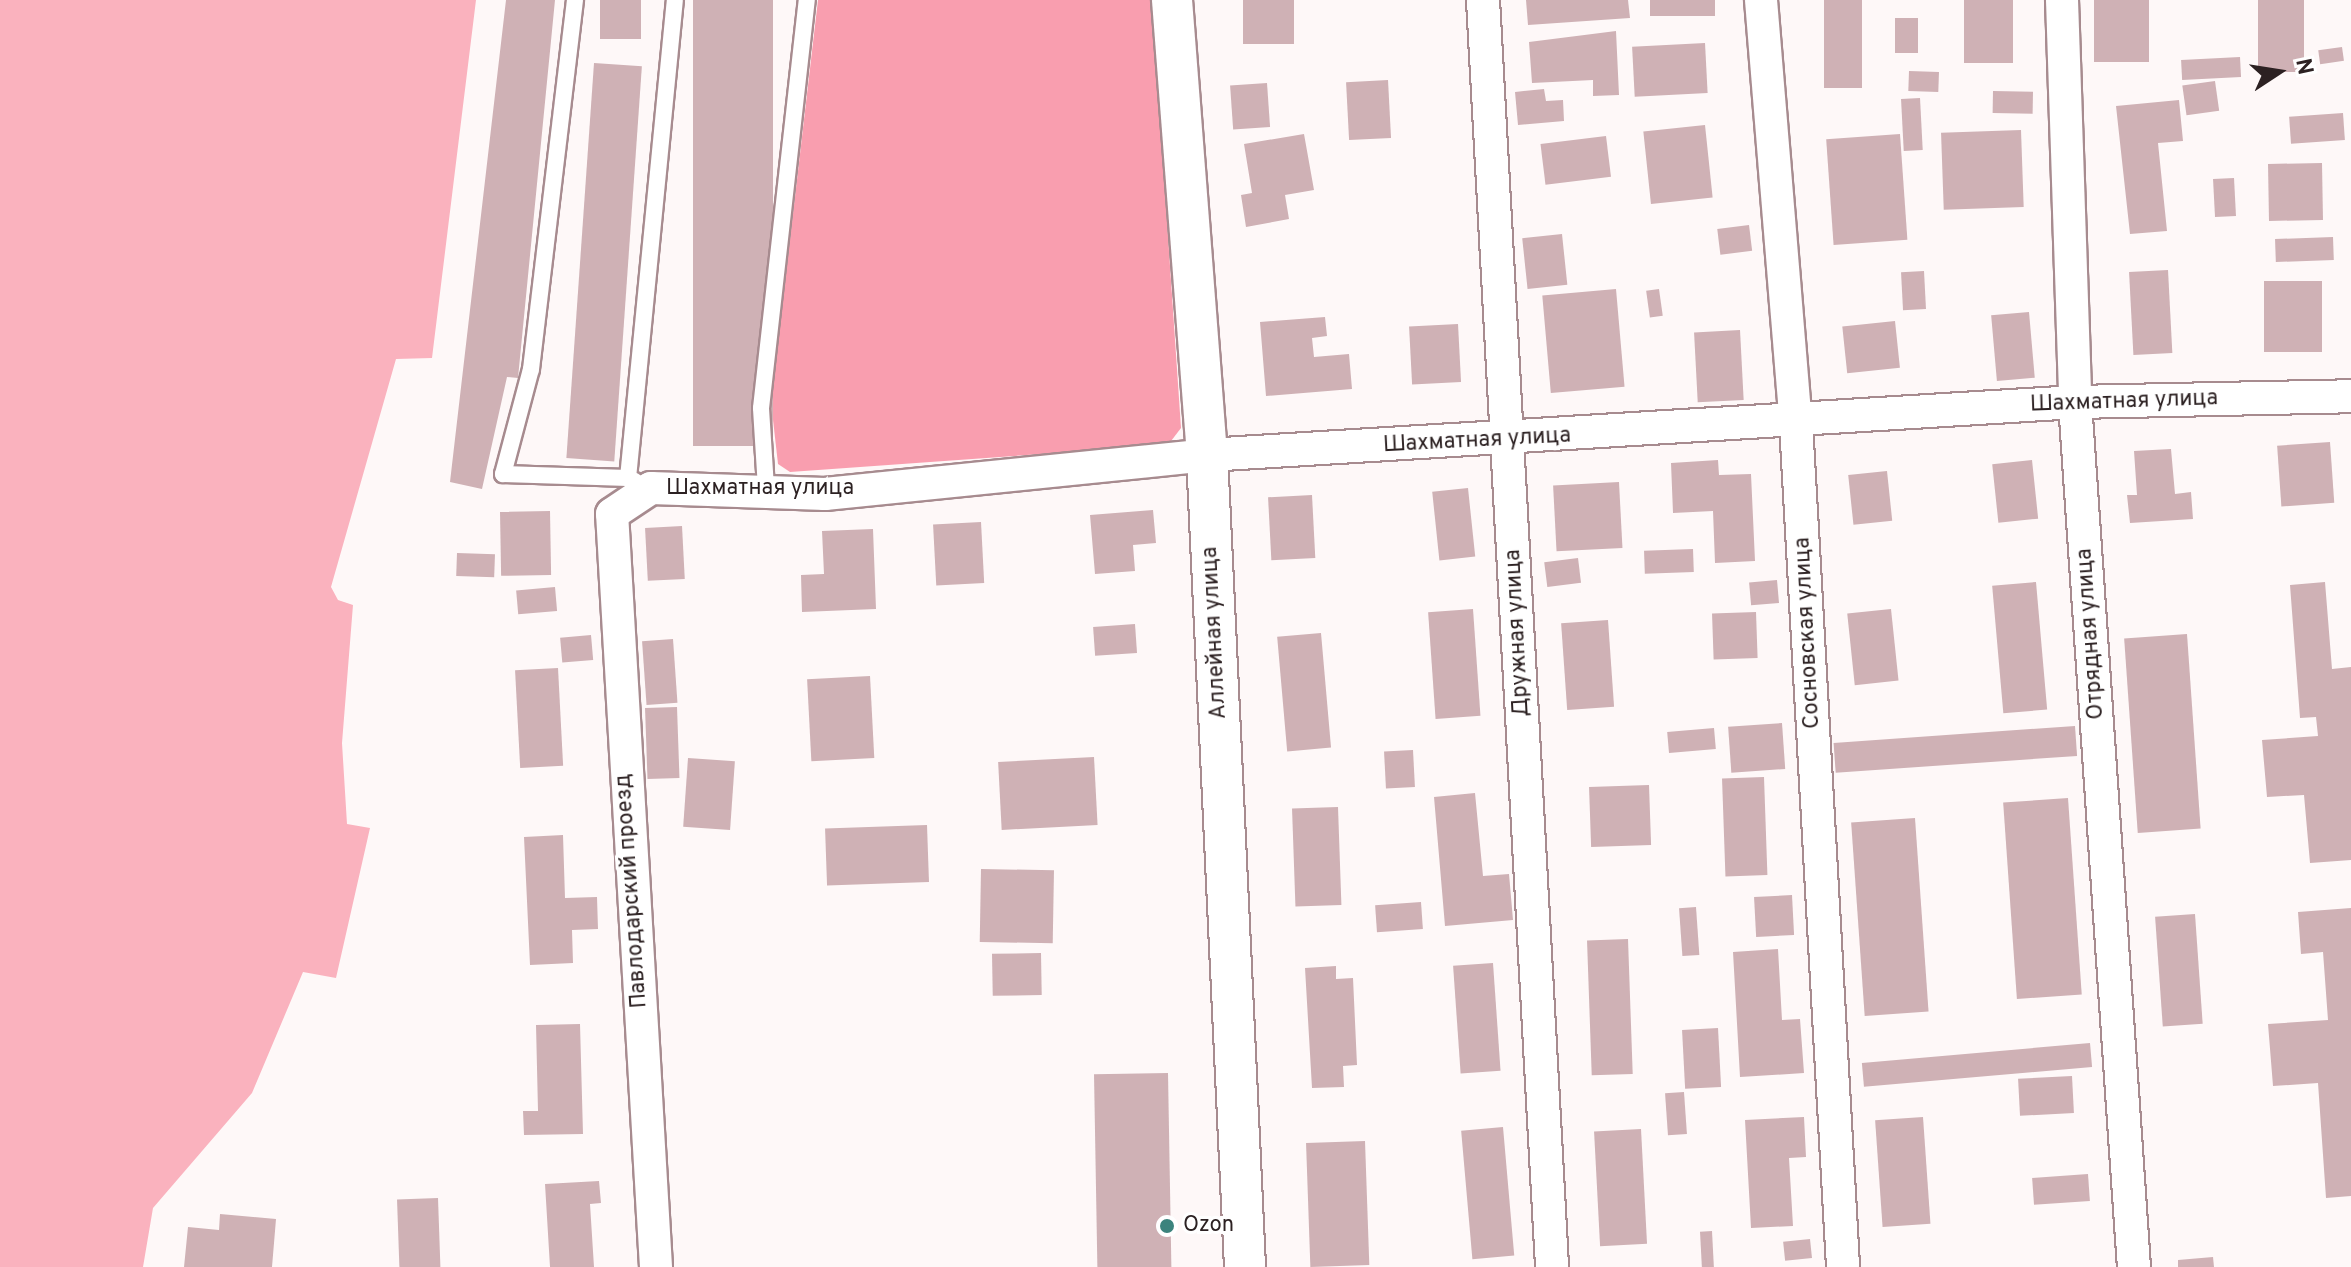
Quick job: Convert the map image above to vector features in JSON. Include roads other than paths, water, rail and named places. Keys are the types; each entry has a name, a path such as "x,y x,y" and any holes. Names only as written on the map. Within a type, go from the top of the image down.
{"street":[{"name":"Аллейная улица","path":"1172,0 1207,455 1245,1267"},
{"name":"Дружная улица","path":"1483,0 1552,1267"},
{"name":"Сосновская улица","path":"1761,0 1796,423 1843,1267"},
{"name":"Отрядная улица","path":"2062,0 2075,402 2134,1267"},
{"name":"Шахматная улица","path":"612,514 640,483 766,488 825,494 1207,455 1796,423 2075,402 2351,396"},
{"name":"Павлодарский проезд","path":"612,514 656,1267"}],"lane":[{"path":"575,0 531,369 503,474 640,483 675,0"},
{"path":"766,488 761,408 807,0"}],"place":[{"name":"Ozon","path":"1167,1226"}]}
